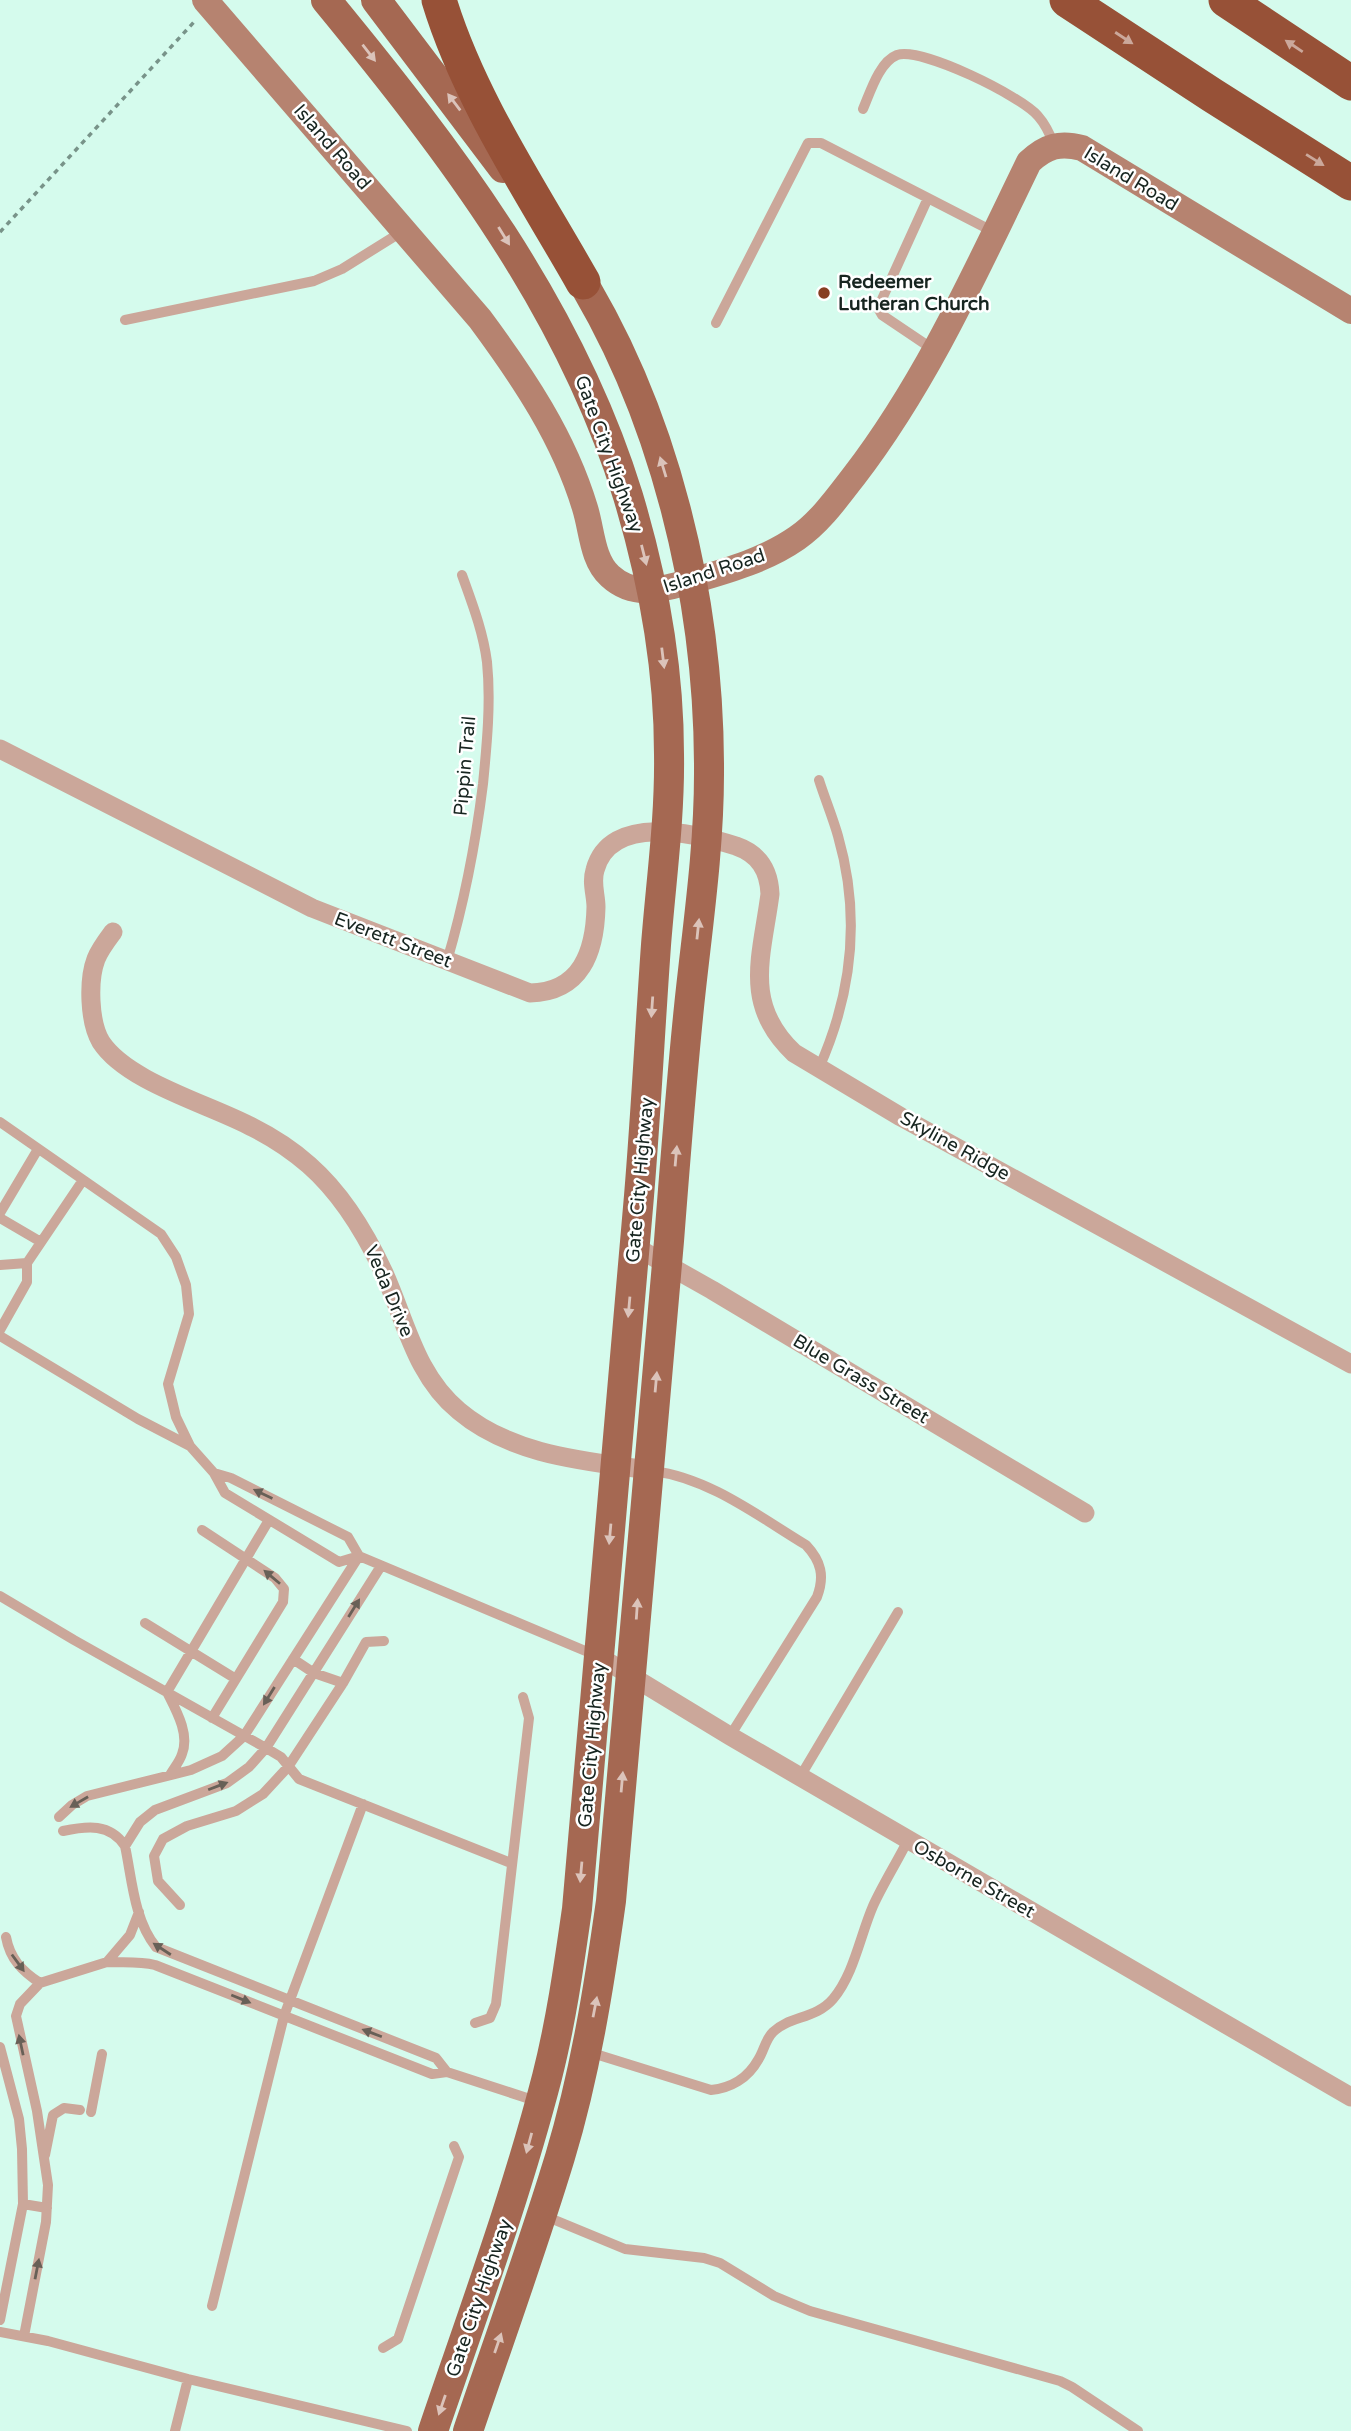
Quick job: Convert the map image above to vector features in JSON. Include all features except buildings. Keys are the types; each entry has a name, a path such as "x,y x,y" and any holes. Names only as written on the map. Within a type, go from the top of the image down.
{"highway":[{"path":"439,0 468,79 583,282"},
{"path":"1067,0 1351,183"},
{"path":"1226,0 1351,83"}],"main road":[{"name":"Gate City Highway","path":"326,0 464,176 501,230 570,350 598,414 627,492 652,590 663,658 670,759 634,1247 577,1909 564,1992 540,2102 495,2254 433,2431"},
{"name":"Gate City Highway","path":"376,0 542,219 583,282 609,330 632,379 674,506 691,581 707,705 708,837 666,1265 611,1901 586,2052 560,2155 468,2431"}],"street":[{"name":"Island Road","path":"207,3 480,319 514,365 570,465 585,508 598,559 608,575 632,590 652,590 691,581 769,555 798,538 819,519 864,463 892,422 934,350 1030,162 1040,152 1054,145 1069,144 1082,148 1351,311"},
{"name":"Everett Street","path":"0,749 312,908 523,992 542,993 564,985 580,970 588,956 595,926 595,870 610,845 637,832 708,837"},
{"name":"Skyline Ridge","path":"708,837 746,849 765,869 770,894 758,988 768,1022 779,1039 793,1053 913,1123 1351,1364"},
{"name":"Veda Drive","path":"113,932 96,960 92,1004 99,1038 109,1053 122,1065 159,1085 251,1126 282,1144 329,1185 366,1238 384,1274 418,1360 438,1391 459,1412 510,1442 558,1456 649,1470"},
{"name":"Blue Grass Street","path":"634,1247 1085,1513"},
{"name":"Osborne Street","path":"600,1657 730,1736 1351,2097"}],"lane":[{"path":"863,109 890,60 899,54 912,56 943,64 1012,95 1037,115 1048,129 1054,145"},
{"path":"716,323 808,143 821,143 995,232"},
{"path":"928,198 878,308 882,315 934,350"},
{"path":"125,320 314,281 342,269 404,230"},
{"name":"Pippin Trail","path":"447,961 474,852 488,738 489,685 486,659 478,619 462,575"},
{"path":"818,780 838,836 849,890 851,931 849,969 843,1003 833,1036 818,1068"},
{"path":"0,1122 161,1234 176,1257 186,1285 189,1314 168,1384 176,1417 190,1446 214,1473 225,1493 339,1562 359,1556"},
{"path":"38,1149 0,1215 41,1242"},
{"path":"83,1180 27,1263 27,1282 0,1333 138,1419 190,1446"},
{"path":"0,1265 27,1263"},
{"path":"649,1470 673,1473 703,1484 806,1545 816,1555 822,1570 822,1584 817,1597 730,1736"},
{"path":"214,1473 231,1478 348,1536 359,1556 600,1657"},
{"path":"167,1692 269,1520"},
{"path":"202,1530 275,1578 284,1589 283,1602 212,1717"},
{"path":"59,1817 87,1796 191,1770 222,1756 244,1735 359,1556"},
{"path":"125,1846 140,1822 155,1810 228,1783 249,1767 266,1748 381,1566"},
{"path":"0,1596 281,1757 299,1779 511,1863"},
{"path":"800,1777 898,1612"},
{"path":"145,1623 236,1679"},
{"path":"180,1905 158,1881 154,1856 163,1839 187,1826 236,1811 263,1794 288,1767 343,1684 366,1642 384,1641"},
{"path":"293,1659 314,1673 343,1684"},
{"path":"167,1692 178,1714 183,1734 183,1752 170,1775"},
{"path":"475,2023 490,2018 496,2004 529,1718 523,1697"},
{"path":"212,2306 284,2015 363,1804"},
{"path":"63,1831 96,1826 118,1835 125,1846 146,1935 156,1947 436,2058 447,2072"},
{"path":"586,2052 711,2090 724,2089 739,2081 759,2059 774,2031 821,2010 842,1986 873,1905 908,1840"},
{"path":"107,1962 130,1934 139,1912"},
{"path":"6,1937 8,1949 21,1970 40,1983"},
{"path":"24,2336 46,2222 48,2186 37,2111 16,2016 20,2004 40,1983 107,1962 141,1961 432,2074 447,2072 540,2102"},
{"path":"0,2047 19,2119 23,2204 0,2320"},
{"path":"43,2153 53,2115 64,2108 86,2111 102,2054"},
{"path":"383,2348 398,2339 459,2157 454,2146"},
{"path":"22,2149 43,2153"},
{"path":"23,2204 47,2208"},
{"path":"541,2214 625,2249 704,2258 720,2263 774,2296 810,2311 1059,2381 1138,2431"},
{"path":"0,2332 407,2431"},
{"path":"175,2431 188,2379"}],"path":[{"path":"0,232 207,3"}],"place":[{"name":"Redeemer Lutheran Church","path":"824,293"}]}
